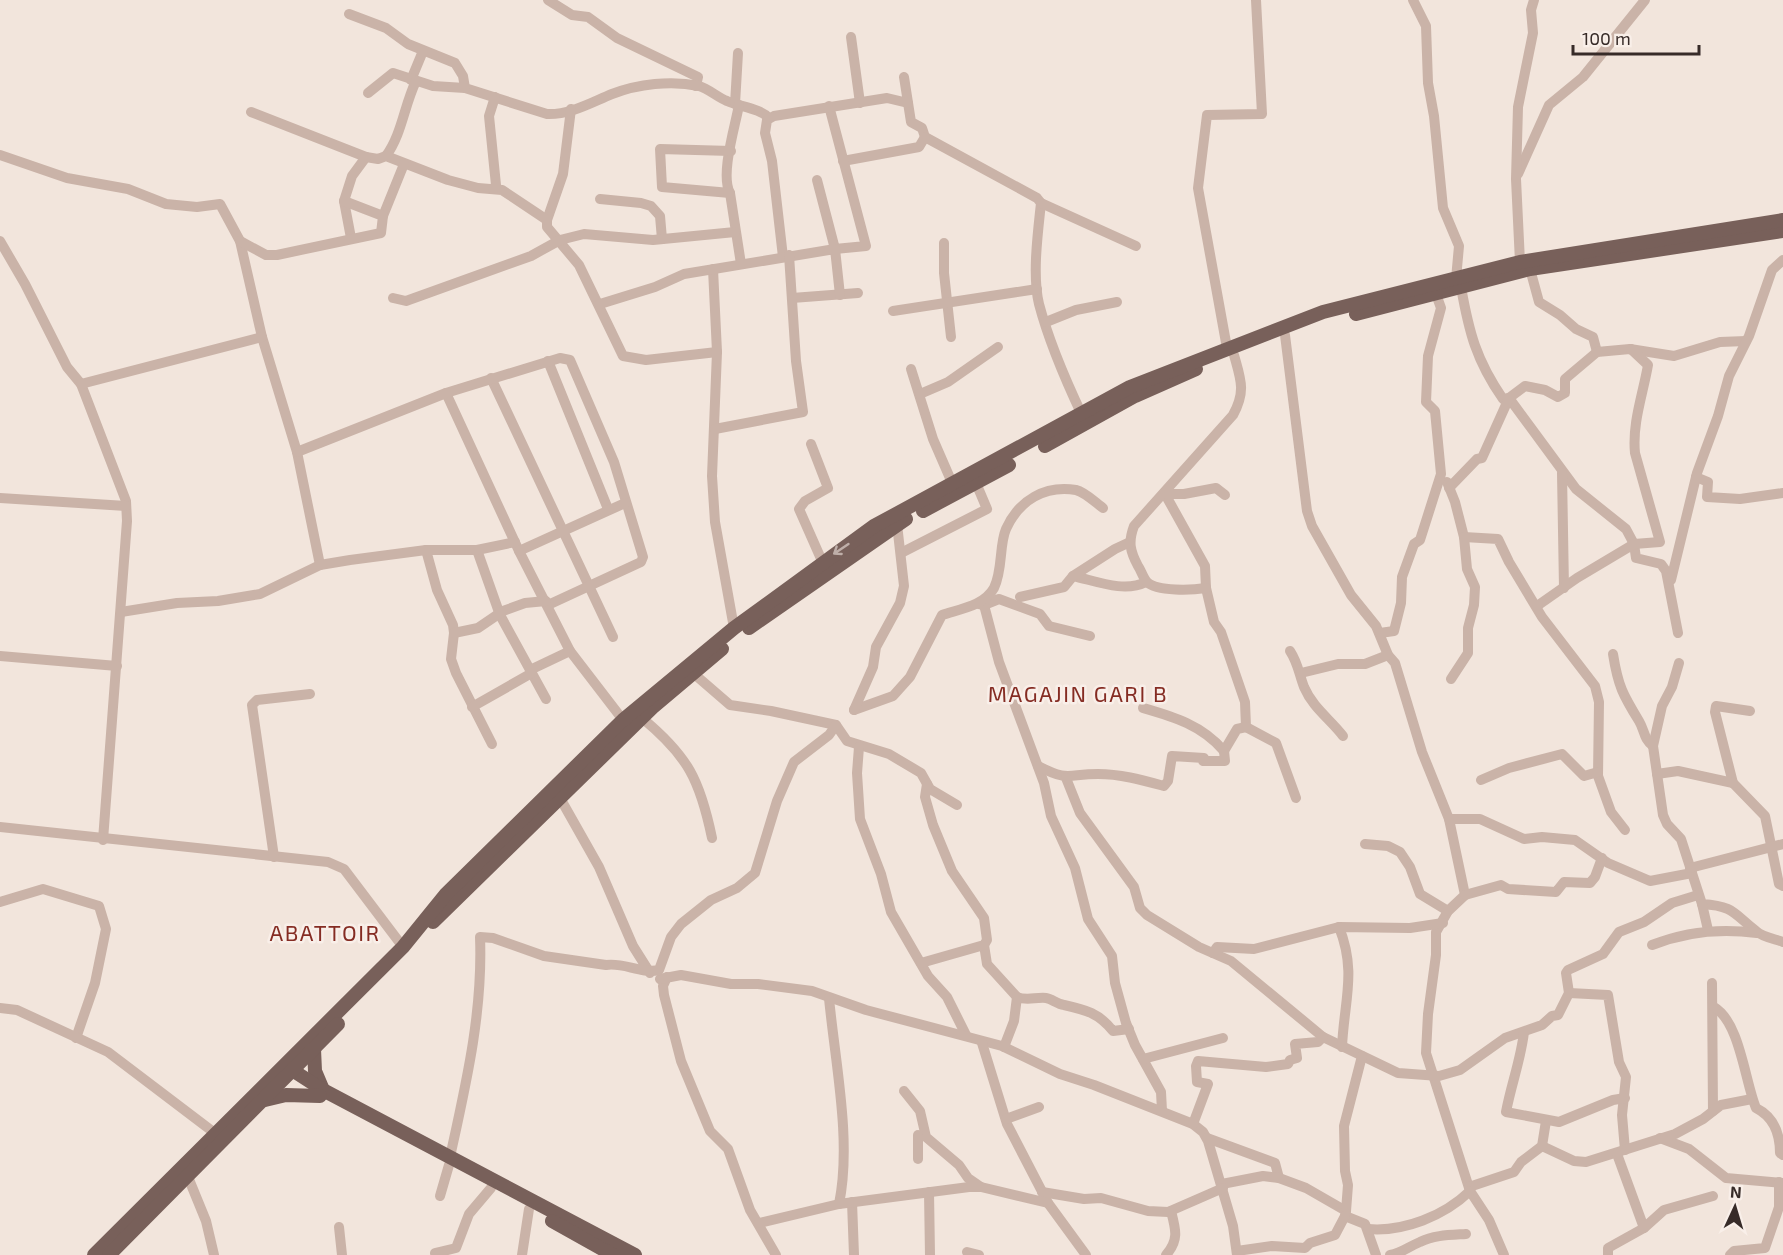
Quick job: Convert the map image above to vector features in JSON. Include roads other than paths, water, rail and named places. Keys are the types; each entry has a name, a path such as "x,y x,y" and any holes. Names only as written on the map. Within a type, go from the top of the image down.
{"main road":[{"path":"94,1255 216,1134 285,1071 403,947 446,894 623,720 734,628 822,561 874,526 1130,387 1224,354 1323,312 1525,266 1783,220"},
{"path":"1525,266 1783,231"},
{"path":"1224,354 1325,320 1436,294 1458,283"},
{"path":"109,1255 263,1100 285,1071 314,1049 453,902 642,718 737,636 897,524 1190,367"},
{"path":"314,1049 315,1071 322,1093"},
{"path":"285,1071 450,1161 635,1255"},
{"path":"263,1100 286,1095 322,1093"},
{"path":"450,1161 491,1188 613,1255"}],"street":[{"path":"548,0 572,15 588,17 617,38 698,77 696,86"},
{"path":"1206,588 1183,590 1155,586 1146,582 1131,554 1130,542 1134,526 1165,494 1233,415 1242,398 1242,382 1224,354 1198,188 1207,115 1262,114 1256,0"},
{"path":"1413,0 1425,26 1428,83 1434,116 1443,208 1458,246 1458,283 1474,351 1484,372 1503,399 1509,399"},
{"path":"1534,0 1533,33 1518,107 1515,179 1525,266 1539,302 1560,315 1576,329 1590,335 1598,352"},
{"path":"1515,179 1549,105 1583,77 1645,0"},
{"path":"349,14 386,28 396,37 423,51 455,63 463,76 465,88"},
{"path":"851,37 860,103"},
{"path":"250,112 366,157 378,159 386,156 395,144 423,51"},
{"path":"738,53 737,105 726,187 730,193 741,264"},
{"path":"368,93 393,73 413,81 440,87 452,85 547,114 557,114 591,104 613,93 646,85 696,86 737,105 761,111 769,118"},
{"path":"904,77 911,122 922,128 925,137 1041,203 1136,246"},
{"path":"493,189 496,185 489,116 495,97"},
{"path":"769,118 829,106 887,98 908,103"},
{"path":"600,304 655,287 684,274 786,256 864,247 866,244 829,106"},
{"path":"571,109 563,174 547,220 548,227 579,266 600,304 623,356 646,360 717,352"},
{"path":"715,429 803,412 796,361 792,298 772,161 765,133 769,118"},
{"path":"843,161 919,147 925,137"},
{"path":"730,193 662,187 660,149 731,151"},
{"path":"0,155 67,178 128,189 166,204 189,207 220,204 240,241 262,337 297,452 320,565"},
{"path":"386,156 448,180 502,189 547,220"},
{"path":"351,238 344,201 352,176 366,157"},
{"path":"240,241 266,255 277,255 381,232 383,216 404,164"},
{"path":"817,180 835,249 840,295"},
{"path":"600,199 651,206 660,216 662,239"},
{"path":"344,201 383,216"},
{"path":"1041,203 1037,289 1039,303 1061,372 1082,415"},
{"path":"393,298 406,302 531,256 560,240 584,234 662,239 735,232"},
{"path":"0,241 67,367 81,384 126,506 121,612 103,840"},
{"path":"944,243 946,301 951,338"},
{"path":"1671,594 1671,569 1696,477 1732,369 1746,341 1772,270 1783,260"},
{"path":"713,269 717,352 712,476 715,522 734,628"},
{"path":"893,311 946,301 1037,289"},
{"path":"792,298 858,293"},
{"path":"1380,633 1394,631 1401,603 1402,577 1414,544 1420,540 1441,474 1435,411 1426,402 1428,356 1441,308 1436,294"},
{"path":"1046,322 1076,310 1117,302"},
{"path":"1285,335 1307,511 1312,526 1351,595 1380,633 1388,655 1395,663 1421,749 1449,819 1466,896"},
{"path":"81,384 262,337"},
{"path":"1449,488 1477,459 1482,459 1509,399 1525,387 1545,390 1558,397 1565,393 1565,379 1598,352 1630,349 1674,356 1720,342 1746,341"},
{"path":"920,394 948,382 998,347"},
{"path":"1537,606 1634,544 1660,542 1635,453 1634,439 1636,413 1648,365 1630,349"},
{"path":"297,452 446,393 548,361 560,358 570,360 614,462 643,557 641,562 547,603 525,603 503,611 478,628 454,633"},
{"path":"548,361 608,509"},
{"path":"911,369 933,439 953,485"},
{"path":"491,378 613,637"},
{"path":"446,393 517,547 570,651 623,720"},
{"path":"1509,399 1576,489 1626,529 1634,544 1636,558 1661,564 1666,572 1678,633"},
{"path":"812,444 828,488 805,501 799,509 822,561"},
{"path":"1562,473 1564,588"},
{"path":"1441,474 1449,488 1464,537 1467,569 1475,587 1474,605 1468,628 1468,652 1451,678"},
{"path":"1696,477 1708,482 1707,497 1721,500 1783,493"},
{"path":"901,554 987,509 976,483"},
{"path":"1165,494 1184,494 1216,488 1225,495"},
{"path":"981,604 993,588 1003,554 1005,531 1024,501 1049,491 1078,490 1103,508"},
{"path":"1165,494 1205,566 1206,588 1214,622 1221,632 1245,702 1246,727"},
{"path":"0,498 126,506"},
{"path":"121,612 260,594 320,565 426,550 517,547 564,532 608,509 626,503"},
{"path":"897,524 904,586 900,603 876,647 873,667 854,710 893,696 910,677 942,615 999,599 1040,614 1049,626 1090,636"},
{"path":"1464,537 1498,539 1542,617 1595,686 1599,696 1598,772 1611,812 1625,830"},
{"path":"1020,597 1064,587 1073,576 1130,542"},
{"path":"426,550 437,590 454,633 451,659 472,707 492,744"},
{"path":"477,550 500,615 546,699"},
{"path":"1073,576 1125,587 1146,582"},
{"path":"981,604 999,662 1038,766 1051,816 1075,868 1088,920 1112,956 1115,983 1129,1029 1161,1092 1162,1111"},
{"path":"472,707 530,674 530,670 570,651"},
{"path":"1290,651 1301,673 1304,687 1316,707 1343,736"},
{"path":"1614,654 1621,692 1641,724 1646,740 1653,746"},
{"path":"1301,673 1338,664 1365,664 1388,655"},
{"path":"0,656 117,666"},
{"path":"1679,663 1672,687 1662,706 1653,746 1663,815 1666,824 1682,839 1708,930"},
{"path":"693,673 730,705 771,711 839,729 847,741 859,747 889,754 921,773 935,792 957,805"},
{"path":"274,857 252,705 257,700 310,694"},
{"path":"1750,711 1716,706 1733,783 1765,816 1779,884 1783,886"},
{"path":"1143,708 1187,722 1203,730 1224,751"},
{"path":"642,718 666,738 688,765 704,798 712,838"},
{"path":"1038,766 1066,778 1096,774 1132,777 1164,786 1168,781 1172,756 1189,755 1204,758 1203,760 1225,761 1224,751 1237,729 1246,727 1276,743 1296,798"},
{"path":"647,972 658,970 671,937 681,924 711,900 737,888 755,873 777,801 794,762 839,729"},
{"path":"859,747 856,773 860,819 881,874 891,912 928,976 947,997 966,1035"},
{"path":"1480,780 1509,768 1562,754 1584,776 1598,772"},
{"path":"1657,774 1678,771 1733,783"},
{"path":"1066,778 1080,813 1134,887 1140,908 1146,915 1230,961 1323,1037 1398,1073 1439,1076 1460,1070 1505,1038 1524,1032 1558,1015 1569,993 1566,973 1568,970 1603,954 1619,932 1644,922 1672,903 1700,899 1721,905 1740,915 1757,933"},
{"path":"927,784 925,797 952,871 984,918 987,964 1008,990 1017,997 1049,998 1062,1005 1078,1007 1109,1023 1113,1031 1129,1029"},
{"path":"560,798 598,867 647,972"},
{"path":"1449,819 1480,819 1524,839 1542,837 1575,840 1602,858 1650,881 1783,844"},
{"path":"0,827 103,840 328,862 344,869 403,947"},
{"path":"1365,844 1388,846 1400,852 1410,867 1420,894 1448,911"},
{"path":"1504,1255 1489,1220 1469,1189 1426,1053 1426,1033 1436,955 1436,932 1448,911 1466,896 1501,885 1508,889 1556,892 1564,882 1590,884 1602,858"},
{"path":"0,902 43,889 99,906 106,929 96,983 76,1038"},
{"path":"1213,953 1217,947 1254,949 1339,927 1410,928 1443,923"},
{"path":"1339,927 1347,949 1351,975 1342,1047"},
{"path":"1652,945 1671,938 1708,930 1757,933 1783,942"},
{"path":"440,1196 450,1161 473,1051 482,979 480,937 544,956 606,965 614,964 647,972 663,981 681,975 731,984 795,987 866,1010 966,1035 982,1043 988,1042 1004,1047 1060,1074 1193,1124 1207,1138 1275,1163 1279,1178"},
{"path":"921,963 984,945"},
{"path":"663,981 674,1037 695,1097 710,1131 728,1149 750,1210 776,1255"},
{"path":"1712,983 1714,1007 1713,1111"},
{"path":"1569,993 1599,993 1611,998 1610,1017 1617,1039 1619,1062 1626,1077 1621,1152 1644,1228"},
{"path":"1004,1047 1014,1021 1017,997"},
{"path":"829,998 845,1147 845,1175 839,1204"},
{"path":"1714,1007 1728,1024 1752,1099 1756,1108 1762,1111 1778,1132 1780,1153 1783,1155"},
{"path":"0,1008 16,1010 108,1052 216,1134"},
{"path":"1524,1032 1522,1050 1511,1083 1506,1112 1561,1122 1613,1100 1625,1098"},
{"path":"1193,1124 1208,1084 1197,1082 1198,1061 1254,1066 1285,1065 1297,1058 1295,1044 1318,1042 1323,1037"},
{"path":"1143,1059 1223,1038"},
{"path":"982,1043 1006,1119 1047,1203 1086,1255"},
{"path":"1207,1138 1223,1186 1237,1253 1266,1246 1305,1248 1310,1243 1335,1235 1346,1214 1348,1185 1345,1171 1344,1126 1362,1056"},
{"path":"904,1090 920,1111 922,1136 918,1159"},
{"path":"1542,1146 1581,1162 1621,1152 1675,1134 1721,1105 1752,1099"},
{"path":"1006,1119 1038,1107"},
{"path":"1368,1229 1391,1228 1427,1218 1453,1206 1469,1189 1514,1172 1521,1162 1542,1146 1546,1121"},
{"path":"906,1132 922,1136 959,1165 968,1178 981,1187"},
{"path":"1660,1138 1689,1149 1726,1178 1781,1183 1779,1207 1765,1248 1734,1251 1730,1255"},
{"path":"1042,1192 1095,1200 1101,1198 1148,1211 1171,1212 1223,1186 1263,1176 1279,1178 1306,1188 1365,1224 1376,1255"},
{"path":"188,1177 206,1221 214,1255"},
{"path":"759,1223 839,1204 981,1187 1047,1203"},
{"path":"435,1253 456,1248 469,1214 491,1188"},
{"path":"929,1192 930,1255"},
{"path":"1608,1255 1608,1248 1644,1228 1664,1210 1713,1196"},
{"path":"852,1202 854,1255"},
{"path":"522,1255 529,1209"},
{"path":"1166,1255 1175,1242 1177,1234 1171,1212"},
{"path":"339,1227 342,1255"},
{"path":"1390,1255 1401,1254 1419,1242 1437,1236 1466,1234"},
{"path":"967,1252 979,1255"}],"district":[{"name":"MAGAJIN GARI B","path":"1078,694"},
{"name":"ABATTOIR","path":"325,933"}]}
